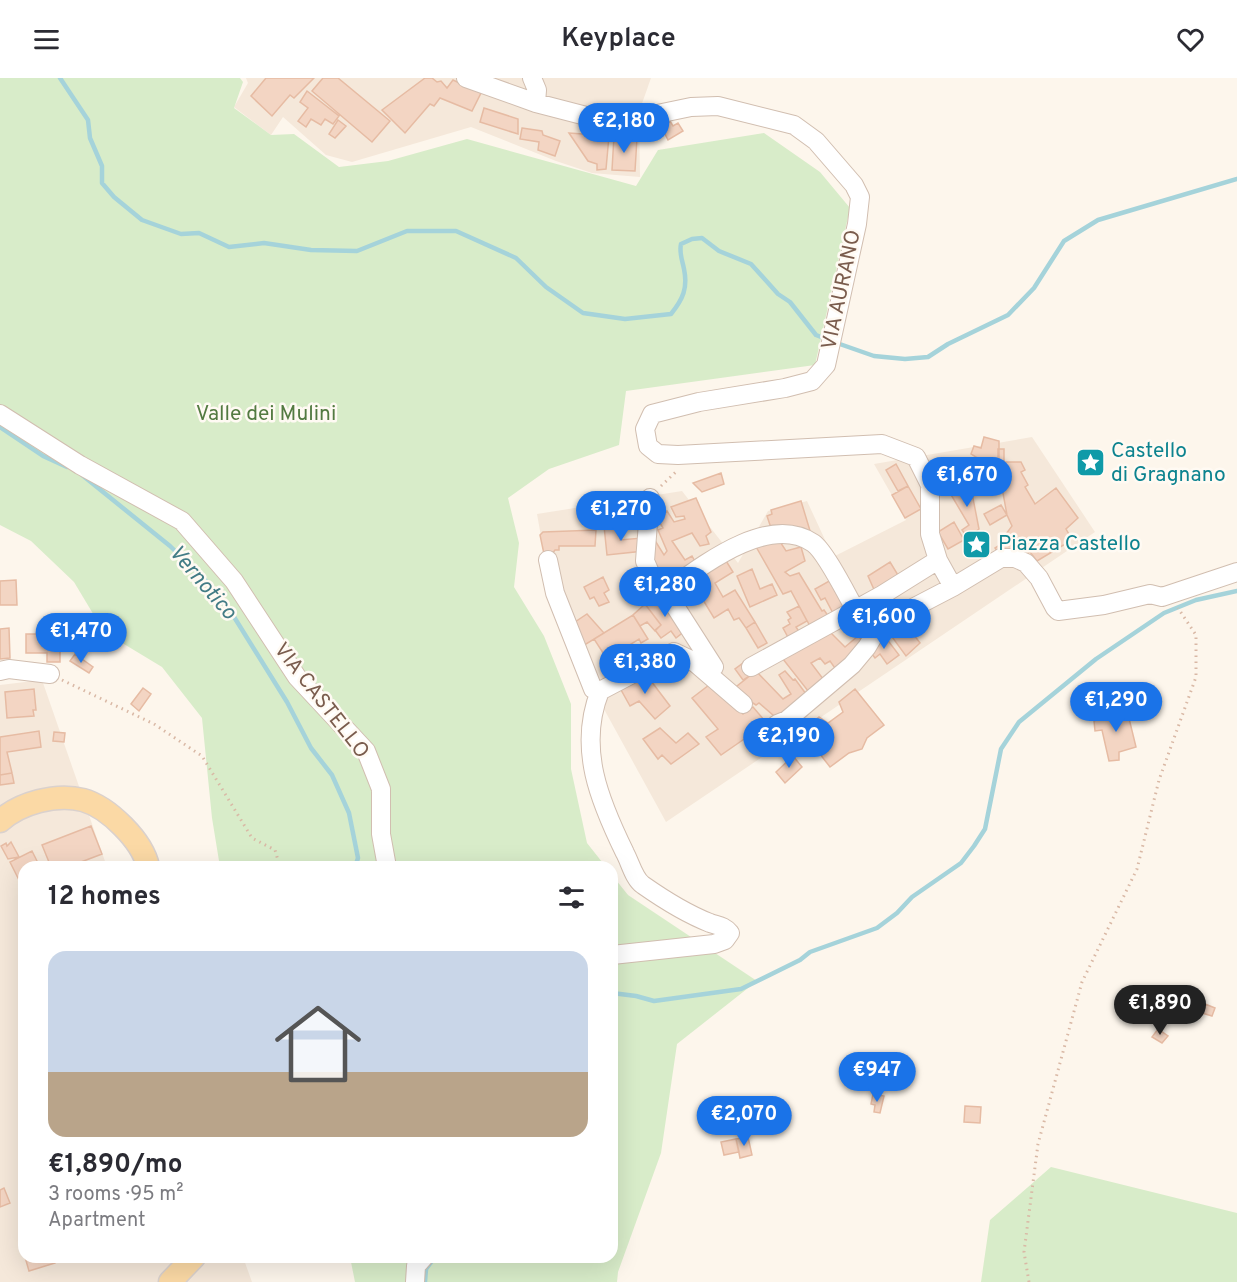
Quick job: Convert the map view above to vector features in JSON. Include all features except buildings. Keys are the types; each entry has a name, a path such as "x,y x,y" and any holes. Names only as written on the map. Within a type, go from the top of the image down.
{"main road":[{"path":"0,821 7,814 33,803 57,799 83,800 115,818 130,833 147,861"},
{"path":"170,1282 188,1263"}],"street":[{"name":"VIA AURANO","path":"466,78 536,103 619,122 691,107 718,106 794,125 816,141 854,185 860,197 857,224 826,365 812,381 785,388 699,402 652,414 645,429 648,446 658,454 882,444 916,457 930,484 932,507 930,534 938,560 953,586"},
{"path":"532,78 537,90 536,103"},
{"name":"VIA CASTELLO","path":"0,414 80,465 182,522 234,581 297,677 366,751 381,789 381,834 386,861"},
{"path":"650,498 645,561 661,595 673,603 707,667 743,704"},
{"path":"661,595 721,555 768,535 782,533 814,544 855,609"},
{"path":"777,724 787,720 852,665 867,647 880,625 1001,558 1015,558 1026,562 1039,578 1058,611 1104,605 1150,594 1162,597 1237,572"},
{"path":"548,560 555,592 593,689 600,691"},
{"path":"618,954 714,944 725,940 730,933 725,927 702,919 640,883 604,809 593,775 592,736 596,702 600,691 674,652 707,667 719,668 734,679 938,560"},
{"path":"0,671 9,669 50,674"},
{"path":"415,1282 416,1266 419,1263"}],"path":[{"path":"650,498 676,472 702,453"},
{"path":"1029,1282 1024,1252 1038,1144 1082,982 1137,869 1159,780 1196,677 1196,635 1183,616"},
{"path":"50,674 154,724 202,756 252,838 275,850 278,861"}],"shaded area":[{"path":"246,78 651,78 639,112 640,177 592,173 471,127 352,162 326,155 283,117 271,135 234,107 248,83"},
{"path":"1032,437 1095,532 666,822 588,680 551,592 537,514 682,491 738,563 768,511 807,501 833,557 906,520 874,464"},
{"path":"42,680 105,861 18,861 18,1263 245,1263 252,1282 0,1282 0,685"}],"green space":[{"name":"Valle dei Mulini","path":"0,78 240,78 243,82 234,108 271,135 294,134 339,167 388,161 467,139 636,186 658,150 764,133 820,172 850,208 815,365 626,391 619,445 549,469 508,498 519,543 514,587 544,636 571,704 571,769 587,843 601,861 219,861 212,818 202,718 162,667 104,632 74,582 31,541 0,525"},
{"path":"618,882 628,895 757,981 677,1044 661,1153 618,1272 617,1282 355,1282 351,1263 618,1263"},
{"path":"1051,1167 1237,1213 1237,1282 981,1282 990,1220"}],"waterway":[{"path":"60,78 88,120 90,138 102,166 102,183 114,197 142,220 181,234 199,233 229,247 264,243 311,250 357,251 407,231 456,231 516,258 546,287 583,313 625,319 671,314 679,303 685,288 681,244 702,238 719,251 751,264 778,294 790,302 816,335 826,339"},
{"path":"834,342 874,356 905,359 928,357 948,344 1008,315 1034,288 1064,241 1098,220 1237,179"},
{"name":"Vernotico","path":"0,427 43,456 67,467"},
{"name":"Vernotico","path":"82,475 170,546 205,580 231,612 287,702 311,748 332,775 349,813 357,861"},
{"path":"618,994 654,1001 741,989 800,960 810,952 877,928 897,913 912,897 961,863 974,846 985,829 1001,749 1019,722 1096,659 1164,613 1196,600 1237,591"},
{"name":"Vernotico","path":"425,1282 426,1269 430,1263"}],"place":[{"name":"Castello di Gragnano","path":"1090,463"},
{"name":"Piazza Castello","path":"977,544"}]}
